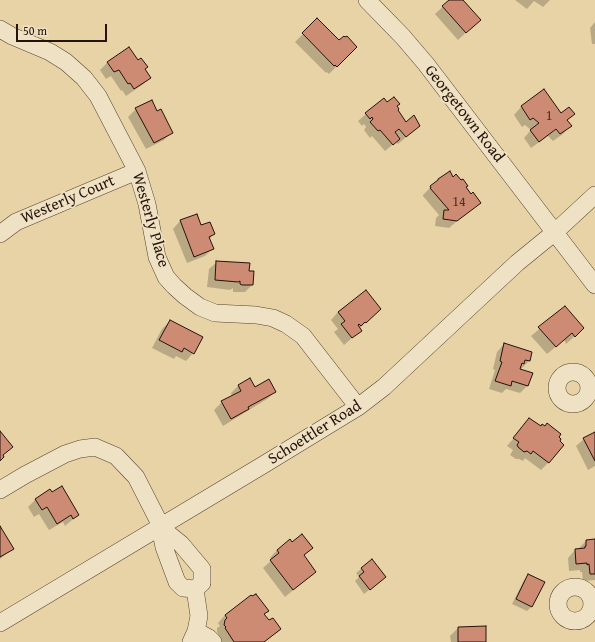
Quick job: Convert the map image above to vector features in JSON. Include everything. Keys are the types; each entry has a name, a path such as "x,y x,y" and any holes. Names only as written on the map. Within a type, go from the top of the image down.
{"street":[{"name":"Georgetown Road","path":"367,0 403,37 426,64 595,285"},
{"name":"Westerly Place","path":"0,29 12,36 50,52 66,62 84,78 98,96 137,171 147,204 157,257 166,277 174,286 190,300 215,314 256,315 273,318 286,324 303,336 358,407"},
{"name":"Westerly Court","path":"0,234 16,222 137,171"},
{"name":"Schoettler Road","path":"0,623 358,407 384,387 517,263 555,232 595,195"},
{"path":"0,490 65,454 80,449 95,447 116,456 136,478 161,526 164,547 177,582 183,588 195,589 202,583 202,568 181,544 161,526"},
{"path":"195,589 199,616 194,636 210,638 213,642"}],"building":[{"path":"449,0 463,0 481,20 466,33 442,6"},
{"path":"317,18 339,40 344,36 347,36 357,47 337,67 335,65 334,66 302,33"},
{"path":"129,47 138,60 141,58 148,67 145,69 151,78 134,89 130,83 128,84 119,70 114,72 107,62"},
{"path":"544,89 561,113 569,107 575,114 567,120 572,126 560,134 556,129 539,142 530,130 539,123 533,118 530,120 521,106"},
{"path":"394,97 400,104 397,106 399,109 398,110 406,122 414,115 420,126 406,137 399,129 395,132 400,139 393,145 380,130 378,131 370,122 373,119 372,117 370,119 365,113 384,98 387,102"},
{"path":"152,100 157,111 161,109 173,133 154,143 135,108"},
{"path":"450,171 453,177 456,174 461,180 463,179 471,194 473,192 481,203 457,221 443,219 444,210 449,210 430,188 430,186 438,179"},
{"path":"197,214 201,225 210,222 215,234 209,237 214,249 194,257 180,220"},
{"path":"216,261 250,263 249,271 254,271 253,285 242,285 240,284 240,281 215,280"},
{"path":"366,290 381,309 366,323 365,322 361,326 359,324 358,325 362,331 352,338 341,324 345,321 338,312"},
{"path":"565,306 584,328 575,337 572,333 556,347 538,327"},
{"path":"170,320 203,337 194,354 184,348 182,352 159,340"},
{"path":"504,343 532,352 530,361 525,360 520,369 533,373 528,386 512,381 511,386 495,381 502,362 500,361"},
{"path":"250,378 255,387 269,379 276,392 248,407 249,409 231,419 221,401 241,391 238,385"},
{"path":"529,418 541,426 542,424 545,426 547,423 561,434 559,437 561,439 560,441 564,445 549,463 533,451 531,454 527,451 524,452 517,445 519,442 513,438"},
{"path":"0,431 13,447 3,455 4,457 0,461"},
{"path":"595,432 595,461 583,438"},
{"path":"62,486 79,515 73,519 71,515 57,524 47,507 42,510 35,499 50,489 52,492"},
{"path":"0,526 14,549 0,557"},
{"path":"302,534 313,548 304,555 316,572 293,590 270,560 279,553 277,550 290,539 292,542"},
{"path":"595,539 595,574 590,574 589,564 576,564 575,549 585,548 586,540"},
{"path":"372,559 386,577 370,590 359,576 364,572 361,568"},
{"path":"528,574 545,582 532,607 516,599"},
{"path":"256,594 269,611 264,614 269,620 273,618 281,629 264,642 234,642 224,625 227,618 225,615 251,595"},
{"path":"486,626 486,642 458,642 458,627"}]}
